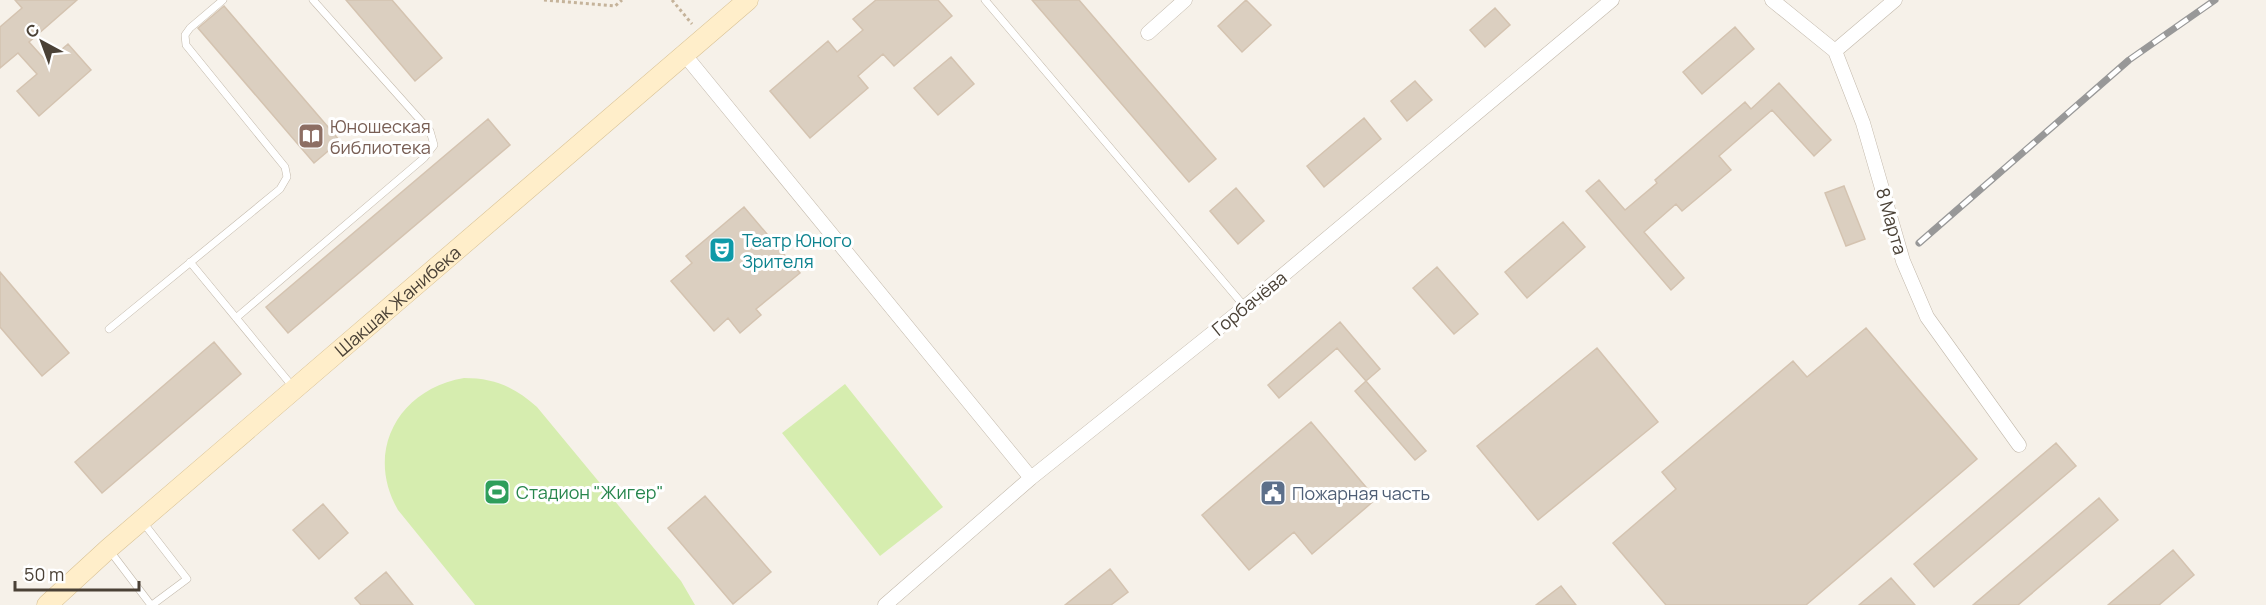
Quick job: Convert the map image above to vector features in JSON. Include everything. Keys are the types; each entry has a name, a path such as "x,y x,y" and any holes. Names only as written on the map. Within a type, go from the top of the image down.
{"main road":[{"name":"Шакшак Жанибека","path":"47,605 108,549 748,0"}],"street":[{"path":"1148,33 1185,0"},
{"name":"Горбачёва","path":"885,605 1031,478 1245,307 1612,0"},
{"name":"8 Марта","path":"1772,0 1834,51 1863,123 1903,261 1927,317 2019,446"},
{"path":"1834,51 1895,0"},
{"path":"684,54 1031,478"}],"lane":[{"path":"109,329 280,189 287,177 285,167 186,45 185,35 190,27 223,0"},
{"path":"236,318 424,158 434,145 430,131 313,0"},
{"path":"985,0 1245,307"},
{"path":"190,262 295,389"},
{"path":"108,549 152,605 187,579 142,521"}],"path":[{"path":"544,0 615,6 622,0"},
{"path":"672,0 703,37"}],"green space":[{"name":"Стадион \"Жигер\"","path":"464,378 475,378 503,385 521,394 537,407 681,581 695,605 475,605 398,510 388,488 385,466 387,445 394,426 406,409 421,395 441,384"},
{"path":"845,384 943,507 880,556 782,433"}],"building":[{"path":"15,0 77,0 29,42 47,62 68,44 91,70 39,116 17,91 37,74 18,53 0,68 0,27 22,8"},
{"path":"346,0 392,0 442,58 415,81"},
{"path":"876,0 938,0 952,16 894,66 883,54 858,76 868,88 810,138 770,91 828,41 837,52 863,30 853,19"},
{"path":"1032,0 1079,0 1216,159 1189,182"},
{"path":"1246,0 1271,25 1242,52 1218,26"},
{"path":"224,6 340,141 314,163 198,28"},
{"path":"1495,8 1510,25 1485,47 1470,30"},
{"path":"1735,27 1754,49 1702,94 1683,72"},
{"path":"951,57 974,84 938,115 914,88"},
{"path":"1415,81 1432,100 1407,121 1391,101"},
{"path":"1779,83 1831,140 1814,156 1772,110 1719,156 1731,170 1682,211 1676,204 1644,232 1684,278 1671,290 1586,191 1599,180 1625,210 1657,183 1655,180 1745,102 1751,109"},
{"path":"1364,118 1381,139 1324,187 1307,166"},
{"path":"488,119 510,145 288,333 266,307"},
{"path":"1844,186 1865,239 1846,246 1825,193"},
{"path":"1236,188 1264,221 1238,244 1210,211"},
{"path":"744,207 800,273 756,309 761,315 740,333 728,318 714,331 671,281 692,263 686,256"},
{"path":"1563,222 1585,247 1527,298 1505,272"},
{"path":"1437,267 1478,314 1454,334 1413,288"},
{"path":"0,272 69,353 42,376 0,327"},
{"path":"1340,322 1380,369 1366,381 1337,348 1279,398 1268,385"},
{"path":"1866,328 1977,459 1806,605 1666,605 1613,543 1676,489 1662,472 1793,361 1807,377"},
{"path":"214,342 241,374 102,493 75,462"},
{"path":"1597,348 1658,422 1538,520 1477,446"},
{"path":"1366,381 1426,451 1415,460 1355,391"},
{"path":"1311,422 1376,499 1312,554 1294,532 1249,570 1202,515"},
{"path":"2056,443 2076,466 1934,587 1914,564"},
{"path":"705,496 771,572 733,604 668,528"},
{"path":"2099,498 2118,520 2018,605 1973,605"},
{"path":"323,504 348,533 319,559 293,530"},
{"path":"2173,550 2194,575 2159,605 2108,605"},
{"path":"1110,569 1128,592 1111,605 1065,605"},
{"path":"386,572 413,605 361,605 355,598"},
{"path":"1891,578 1915,605 1859,605"},
{"path":"1561,586 1576,605 1536,605"}],"railway":[{"path":"1919,243 2129,60 2215,0"}],"place":[{"name":"Юношеская библиотека","path":"311,136"},
{"name":"Театр Юного Зрителя","path":"722,250"},
{"name":"Стадион \"Жигер\"","path":"497,492"},
{"name":"Пожарная часть","path":"1273,493"}]}
